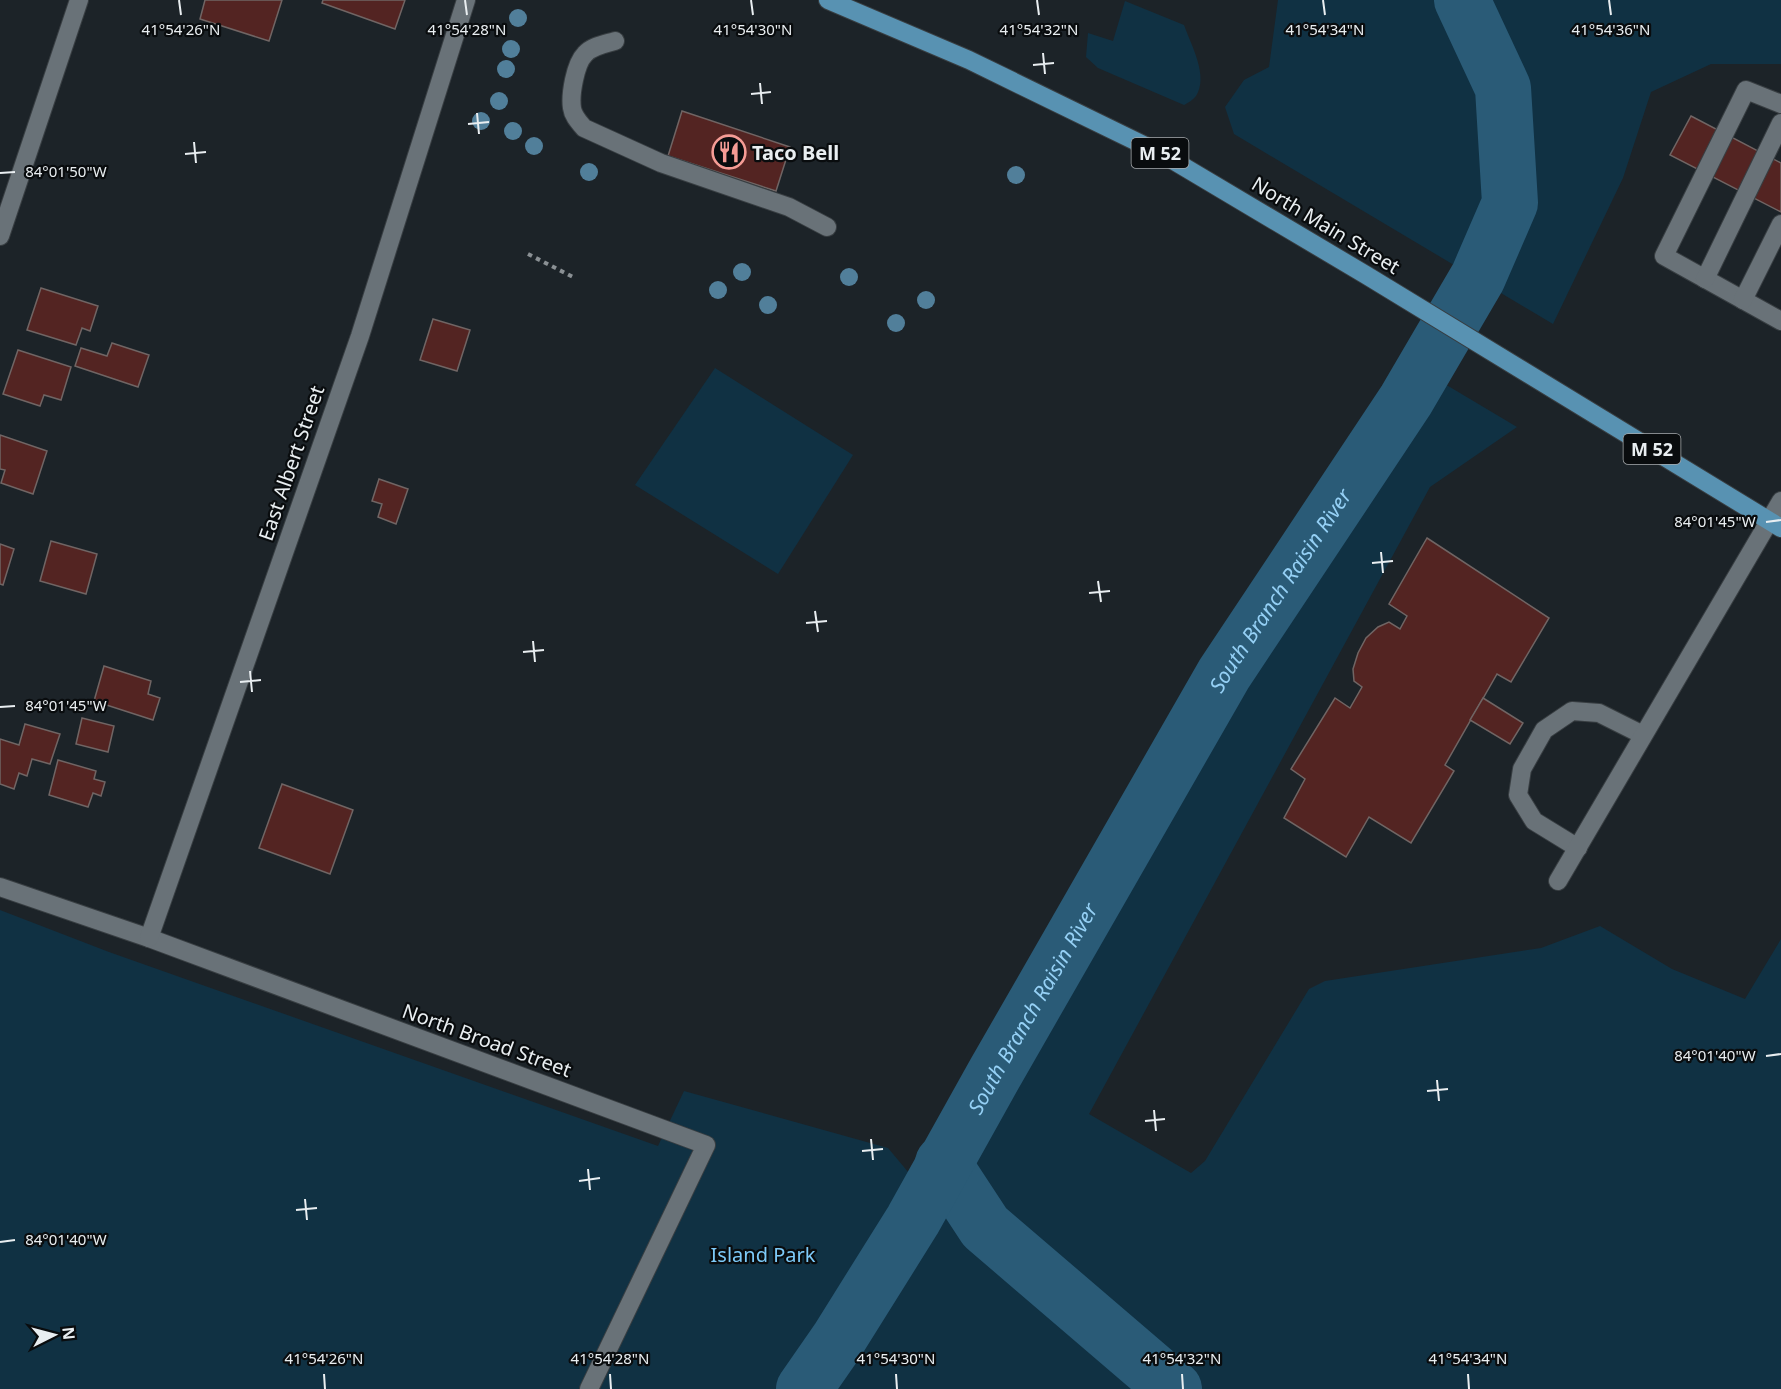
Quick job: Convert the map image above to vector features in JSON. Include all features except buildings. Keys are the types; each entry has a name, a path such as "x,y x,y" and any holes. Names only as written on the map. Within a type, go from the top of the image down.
{"main road":[{"name":"North Main Street","path":"828,0 969,60 1164,155 1366,275 1775,525"}],"street":[{"path":"0,236 78,0"},
{"name":"East Albert Street","path":"148,938 360,336 466,0"},
{"path":"615,41 597,46 584,54 574,78 572,109 576,119 584,128 661,162 789,207 827,227"},
{"path":"1779,313 1743,300 1664,256 1746,90 1781,104"},
{"path":"1705,279 1781,123"},
{"path":"1743,300 1781,224"},
{"path":"1558,881 1643,735 1775,525 1781,501"},
{"path":"1578,848 1534,821 1518,795 1522,769 1544,730 1572,711 1599,713 1643,735"},
{"name":"North Broad Street","path":"0,886 148,938 706,1145 590,1388"}],"path":[{"path":"528,254 573,277"}],"green space":[{"path":"1278,0 1781,0 1781,64 1711,64 1651,92 1623,178 1553,324 1234,134 1225,107 1244,80 1269,67"},
{"path":"1125,1 1184,25 1198,60 1201,79 1196,96 1184,105 1098,68 1086,57 1088,33 1113,41"},
{"path":"715,368 853,455 778,574 635,485"},
{"path":"1423,371 1517,427 1430,487 1089,1114 1191,1173 1205,1161 1309,989 1325,981 1541,948 1600,926 1672,969 1745,999 1781,939 1781,1389 1173,1389 985,1227 943,1163 1224,674"},
{"name":"Island Park","path":"0,910 109,952 658,1146 684,1091 888,1148 971,1247 1132,1389 0,1389"}],"waterway":[{"name":"South Branch Raisin River","path":"804,1389 838,1340 913,1220 1224,674 1406,400 1478,277 1510,203 1503,88 1462,0"},
{"name":"South Branch Raisin River","path":"943,1163 985,1227 1174,1389"}],"place":[{"name":"Taco Bell","path":"729,152"}]}
